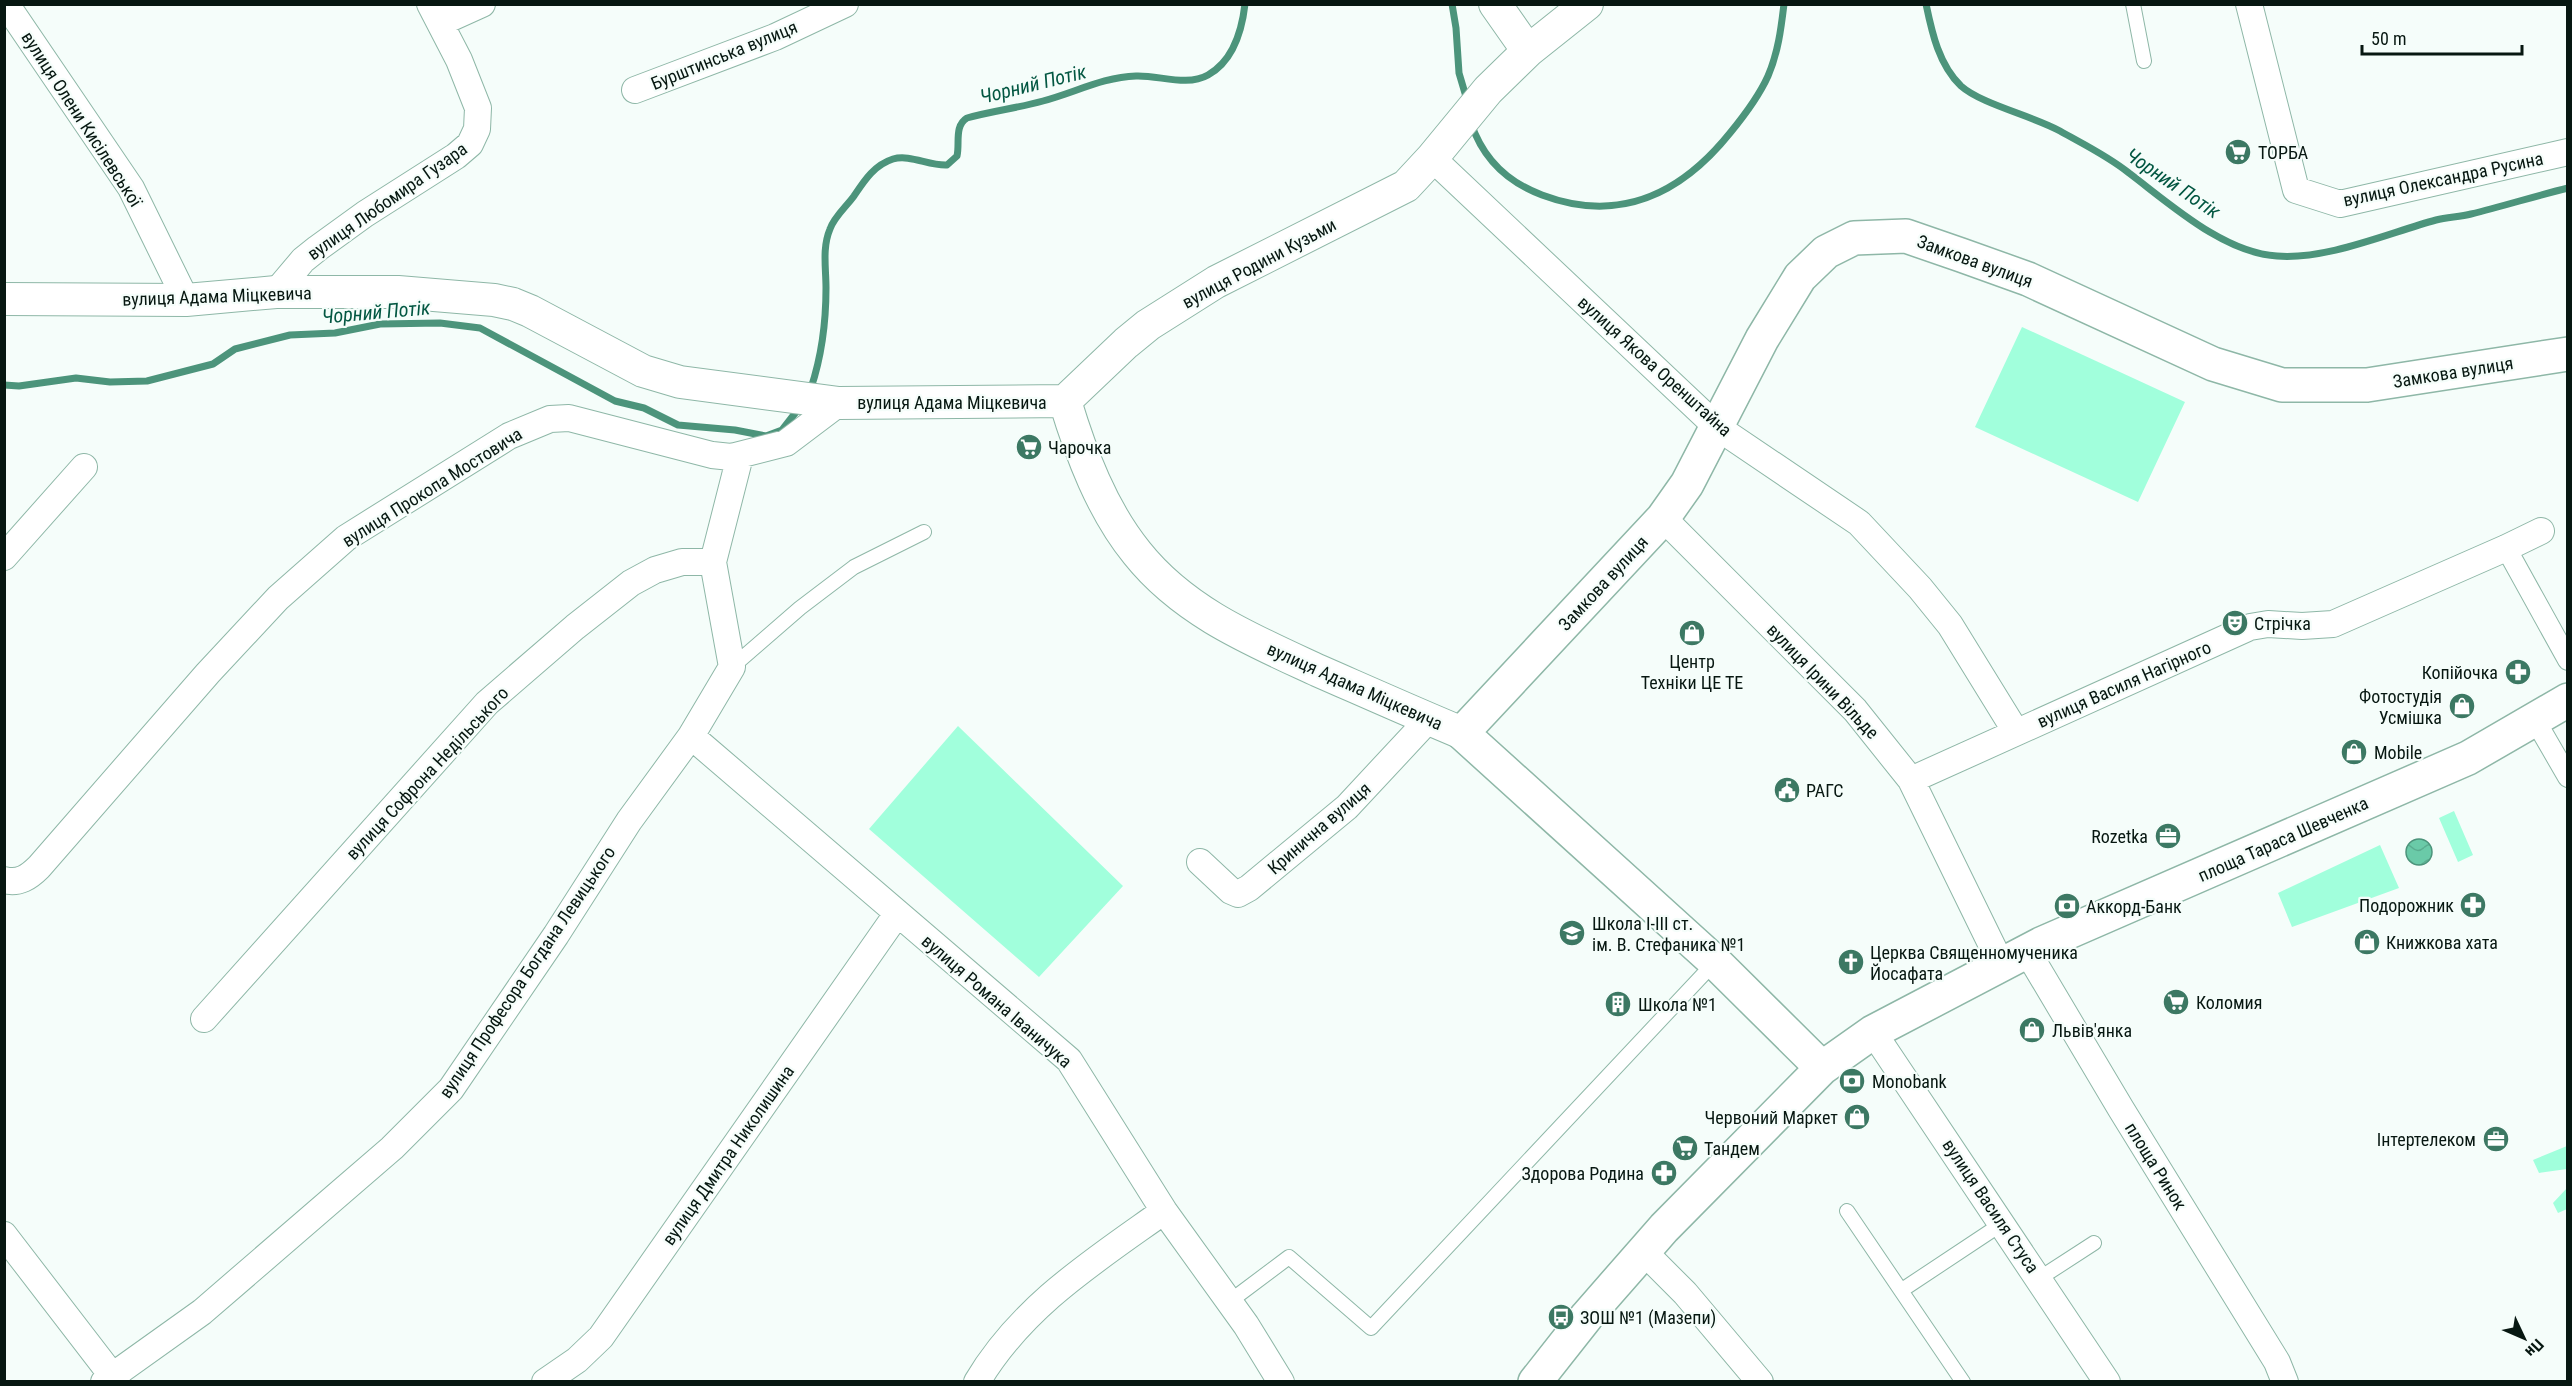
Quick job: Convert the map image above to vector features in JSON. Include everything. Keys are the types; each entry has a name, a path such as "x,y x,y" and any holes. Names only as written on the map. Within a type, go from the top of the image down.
{"main road":[{"name":"Замкова вулиця","path":"1462,733 1663,518 1687,484 1762,339 1800,277 1826,252 1854,238 1905,236 1961,255 2028,279 2213,364 2282,386 2367,386 2568,354"},
{"name":"площа Тараса Шевченка","path":"1535,1382 1643,1251 1822,1068 1873,1032 2014,957 2468,758 2558,710"},
{"name":"вулиця Адама Міцкевича","path":"1462,733 1715,962 1822,1068"}],"street":[{"name":"вулиця Олени Кисілевської","path":"6,4 131,188 186,300"},
{"path":"435,14 482,4"},
{"name":"Бурштинська вулиця","path":"635,90 775,37 845,4"},
{"path":"1496,4 1528,51"},
{"name":"вулиця Родини Кузьми","path":"1065,401 1148,325 1216,282 1406,186 1488,90 1528,51 1587,4"},
{"name":"вулиця Олександра Русина","path":"2249,4 2296,190 2340,204 2568,152"},
{"name":"вулиця Любомира Гузара","path":"276,292 303,260 318,248 365,214 456,156 470,144 477,129 478,108 459,60 435,14"},
{"name":"вулиця Якова Оренштайна","path":"1432,158 1717,427 1859,523 1920,588 1950,625 2016,732"},
{"name":"вулиця Адама Міцкевича","path":"4,299 186,300 276,292 416,293 507,302 530,311 655,376 680,382 839,403 1065,401 1079,446 1118,526 1136,553 1184,600 1252,640 1462,733"},
{"name":"вулиця Прокопа Мостовича","path":"4,880 13,882 24,879 39,867 208,673 297,580 361,527 509,436 550,419 569,418 712,455 740,456 786,443 839,403"},
{"path":"732,667 713,562 740,456"},
{"path":"4,557 84,466"},
{"name":"вулиця Ірини Вільде","path":"1663,518 1855,710 1911,780 2014,957"},
{"name":"вулиця Василя Нагірного","path":"1911,780 2250,627 2268,624 2302,626 2333,624 2506,549 2541,531"},
{"path":"2506,549 2568,660"},
{"name":"вулиця Софрона Недільського","path":"204,1019 495,696 575,627 632,583 666,566 682,562 713,562"},
{"name":"вулиця Професора Богдана Левицького","path":"111,1379 202,1312 392,1148 451,1089 556,935 629,821 691,736 732,667"},
{"path":"2558,710 2568,777"},
{"name":"Кринична вулиця","path":"1200,862 1231,891 1238,894 1249,888 1347,807 1429,719"},
{"name":"вулиця Романа Іваничука","path":"691,736 1069,1060 1164,1211 1229,1302 1281,1382"},
{"name":"вулиця Дмитра Николишина","path":"545,1382 586,1353 601,1337 897,914"},
{"name":"площа Ринок","path":"2014,957 2121,1109 2277,1362 2286,1382"},
{"name":"вулиця Василя Стуса","path":"1873,1032 2040,1278 2107,1382"},
{"path":"978,1382 1020,1323 1068,1279 1164,1211"},
{"path":"4,1235 111,1379"},
{"path":"1643,1251 1685,1293 1760,1382"}],"lane":[{"path":"2133,4 2144,61"},
{"path":"732,667 844,573 924,532"},
{"path":"1229,1302 1289,1257 1371,1328 1715,962"},
{"path":"1847,1211 1963,1382"},
{"path":"1902,1290 2003,1223"},
{"path":"2040,1278 2094,1243"}],"shaded area":[{"path":"2022,327 2185,402 2138,502 1975,427"},
{"path":"958,726 1123,886 1039,977 869,829"},
{"path":"2454,811 2473,855 2458,862 2439,818"},
{"path":"2380,845 2399,888 2292,927 2278,893"},
{"path":"2567,1146 2567,1169 2539,1173 2533,1160"},
{"path":"2567,1188 2567,1209 2558,1213 2553,1203"}],"water":[{"path":"2419,839 2428,843 2432,852 2428,861 2419,865 2410,861 2406,852 2410,843"}],"waterway":[{"name":"Чорний Потік","path":"811,388 821,351 824,326 825,251 828,236 837,216 875,169 899,158 947,165 957,156 960,125 967,118 1043,101 1100,82 1124,77 1145,76 1191,80 1208,75 1224,62 1235,44 1245,4"},
{"name":"Чорний Потік","path":"1452,4 1459,73 1467,100"},
{"name":"Чорний Потік","path":"1471,123 1482,148 1498,168 1529,190 1570,203 1597,206 1622,204 1646,198 1669,187 1691,172 1711,154 1751,106 1768,76 1774,59 1784,4"},
{"name":"Чорний Потік","path":"1926,4 1942,58 1953,78 1961,86 1981,99 2049,125 2095,150 2198,225 2218,237 2257,253 2296,256 2337,250 2436,220 2471,214 2568,188"},
{"name":"Чорний Потік","path":"4,385 19,386 76,378 110,382 147,381 213,364 235,349 290,335 335,333 380,324 440,323 480,328 615,401 644,408 678,425 735,430 766,436 782,430 796,412"}],"place":[{"name":"ТОРБА","path":"2238,152"},
{"name":"Чарочка","path":"1029,447"},
{"name":"Стрічка","path":"2235,623"},
{"name":"Центр Техніки ЦЕ ТЕ","path":"1692,633"},
{"name":"Копійочка","path":"2518,672"},
{"name":"Фотостудія Усмішка","path":"2462,706"},
{"name":"Mobile","path":"2354,752"},
{"name":"РАГС","path":"1787,790"},
{"name":"Rozetka","path":"2168,836"},
{"name":"Подорожник","path":"2473,905"},
{"name":"Аккорд-Банк","path":"2067,906"},
{"name":"Школа I-III ст. ім. В. Стефаника №1","path":"1572,933"},
{"name":"Книжкова хата","path":"2367,942"},
{"name":"Церква Священномученика Йосафата","path":"1851,962"},
{"name":"Коломия","path":"2176,1002"},
{"name":"Школа №1","path":"1618,1004"},
{"name":"Львів'янка","path":"2032,1030"},
{"name":"Monobank","path":"1852,1081"},
{"name":"Червоний Маркет","path":"1857,1117"},
{"name":"Інтертелеком","path":"2496,1139"},
{"name":"Тандем","path":"1685,1148"},
{"name":"Здорова Родина","path":"1664,1173"},
{"name":"ЗОШ №1 (Мазепи)","path":"1561,1317"}]}
